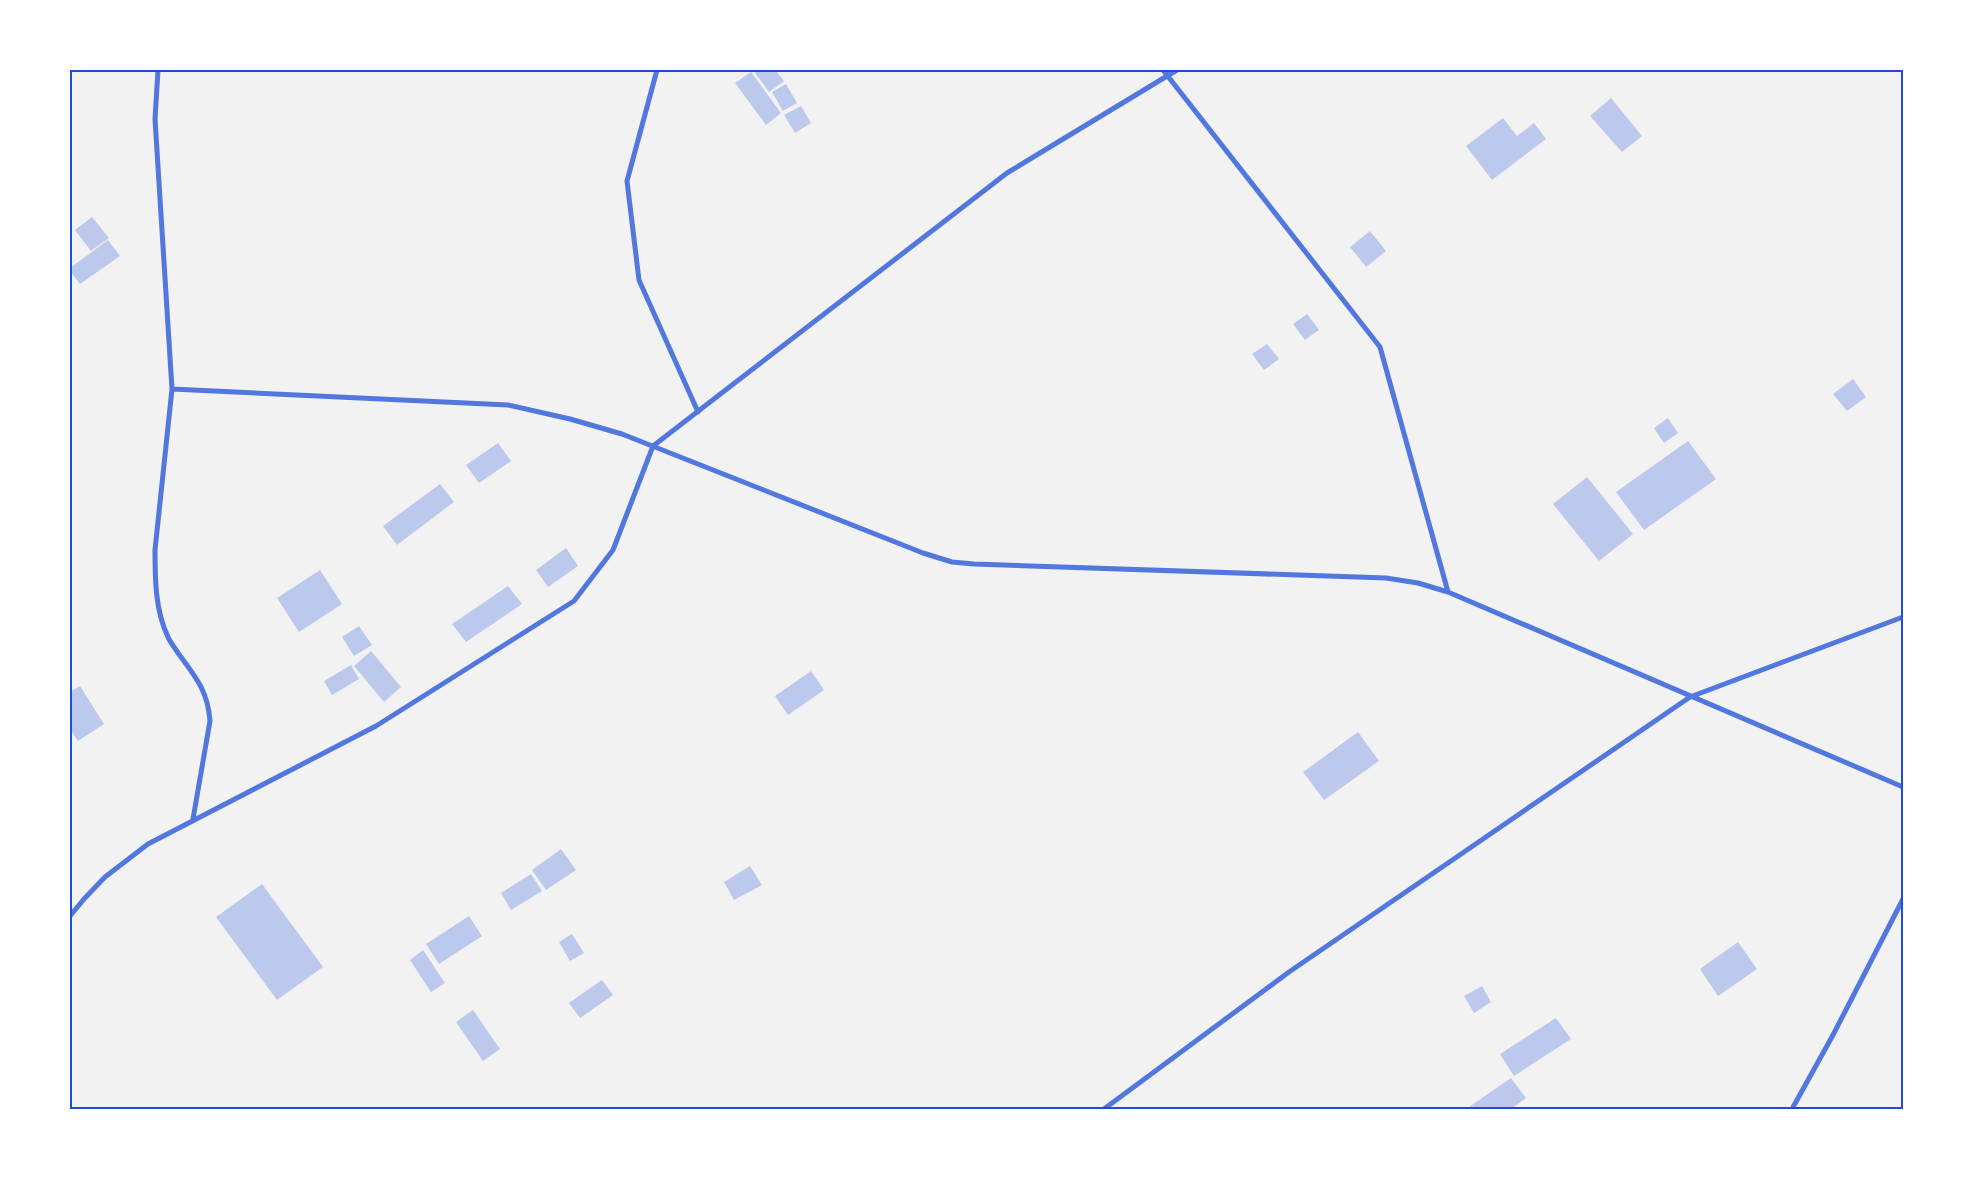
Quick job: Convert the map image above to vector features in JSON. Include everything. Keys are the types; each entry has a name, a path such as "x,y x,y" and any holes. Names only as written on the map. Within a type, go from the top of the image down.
{"street":[{"path":"158,70 155,120 172,389 155,550 155,575 162,619 168,638 203,689 209,708 210,721 194,819"},
{"path":"657,70 627,180 635,250 639,280 698,412"},
{"path":"1163,70 1380,347 1448,592"},
{"path":"70,916 94,888 148,844 376,726 574,601 613,550 653,446 1007,173 1177,70"},
{"path":"172,389 508,405 570,419 622,434 923,553 952,562 1386,578 1418,583 1448,592 1903,787"},
{"path":"1104,1109 1288,972 1690,697 1903,617"},
{"path":"1792,1109 1833,1035 1903,899"}],"building":[{"path":"759,70 775,70 784,81 769,92 755,73"},
{"path":"751,72 781,113 766,125 735,83"},
{"path":"786,84 797,103 783,111 772,92"},
{"path":"1611,98 1642,136 1622,152 1590,116"},
{"path":"801,106 811,123 795,133 784,115"},
{"path":"1503,118 1517,136 1534,123 1546,139 1492,180 1466,146"},
{"path":"92,217 109,238 91,251 75,230"},
{"path":"1370,231 1386,251 1366,267 1350,247"},
{"path":"108,240 120,256 80,284 70,271 70,268"},
{"path":"1307,314 1319,330 1305,340 1293,324"},
{"path":"1267,344 1279,359 1264,370 1252,354"},
{"path":"1853,379 1866,397 1847,411 1833,394"},
{"path":"1668,418 1678,433 1664,443 1654,428"},
{"path":"1688,441 1716,479 1644,530 1616,492"},
{"path":"498,443 511,461 479,483 466,465"},
{"path":"1587,477 1633,534 1599,561 1553,504"},
{"path":"440,484 454,502 397,545 383,526"},
{"path":"566,548 578,566 548,587 536,570"},
{"path":"320,570 342,604 299,632 277,598"},
{"path":"508,586 522,604 466,642 452,624"},
{"path":"359,626 372,645 354,656 342,637"},
{"path":"371,651 401,687 384,702 354,666"},
{"path":"351,665 359,679 332,695 324,681"},
{"path":"811,671 824,690 788,715 775,696"},
{"path":"80,686 104,724 78,741 70,729 70,692"},
{"path":"1358,732 1379,761 1324,800 1303,772"},
{"path":"561,849 576,870 546,890 532,870"},
{"path":"750,866 762,885 734,900 724,882"},
{"path":"531,874 542,891 511,910 501,893"},
{"path":"262,884 323,967 277,1000 216,917"},
{"path":"469,916 482,936 439,964 426,944"},
{"path":"572,934 584,953 570,961 559,942"},
{"path":"1738,942 1757,969 1718,996 1700,969"},
{"path":"423,950 445,983 431,992 410,960"},
{"path":"602,980 613,995 580,1018 569,1003"},
{"path":"1482,986 1491,1002 1474,1013 1464,996"},
{"path":"473,1010 500,1049 483,1061 456,1022"},
{"path":"1556,1018 1571,1039 1514,1076 1500,1054"},
{"path":"1511,1078 1526,1098 1511,1109 1466,1109"}]}
